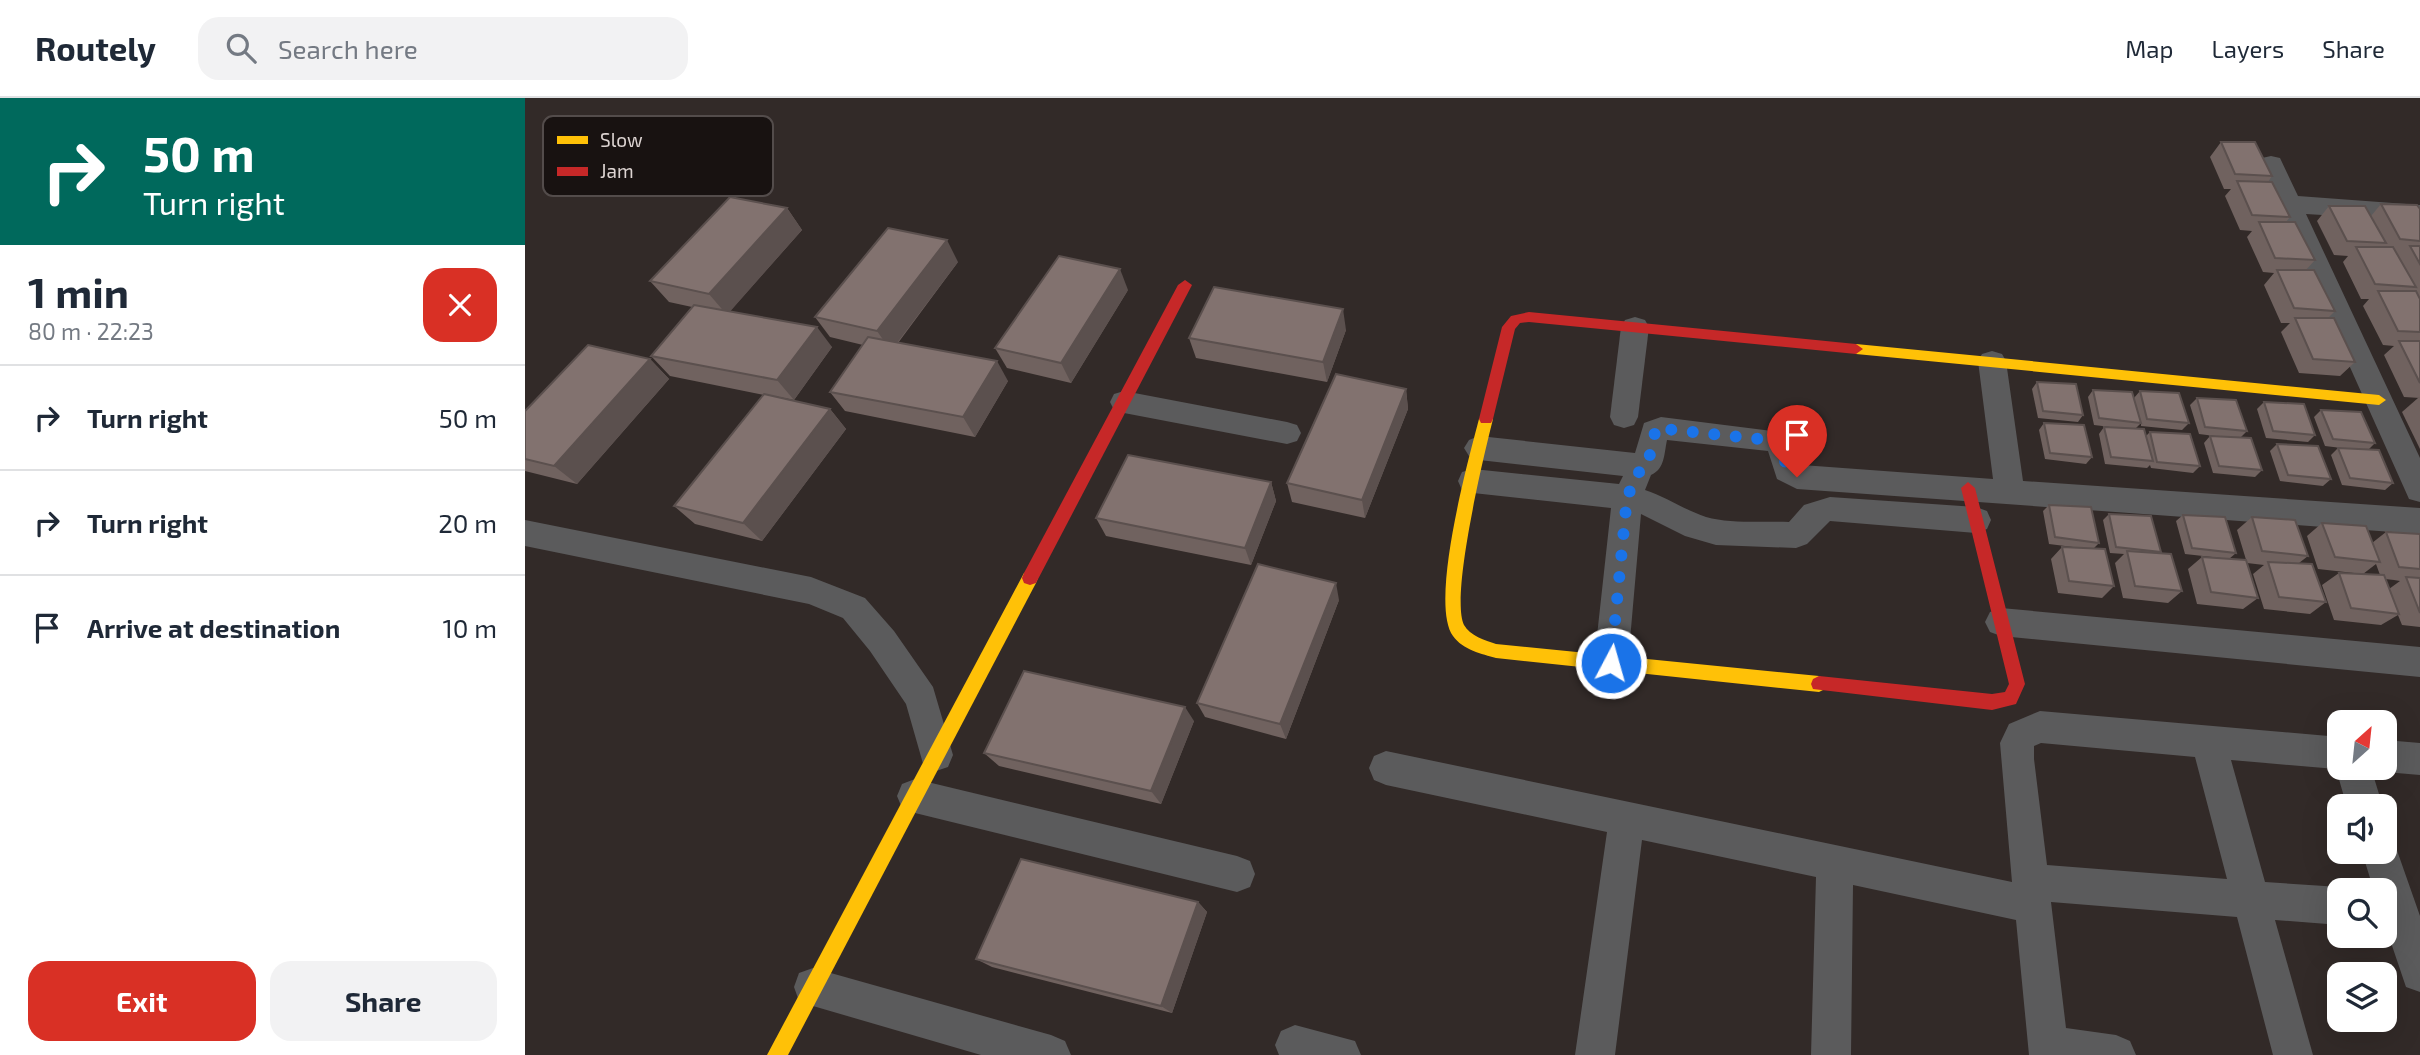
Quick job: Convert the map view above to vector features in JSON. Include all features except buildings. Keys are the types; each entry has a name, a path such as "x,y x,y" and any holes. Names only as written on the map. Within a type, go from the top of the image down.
{"street":[{"path":"2271,164 2420,490"},
{"path":"2289,204 2420,213"},
{"path":"777,1055 1185,285"},
{"path":"1968,488 2017,684 2010,699 1992,702 1496,651 1474,645 1458,633 1451,618 1452,593 1479,448 1510,327 1516,319 1529,317 2379,400"},
{"path":"1624,417 1635,327"},
{"path":"1993,361 2009,491"},
{"path":"1124,402 1287,433"},
{"path":"1479,448 1642,466 1648,463 1654,432 1661,428 1778,441 1782,446 1787,471 1797,477 2420,521"},
{"path":"1611,663 1627,497 1642,466"},
{"path":"1473,481 1627,497 1658,507 1696,527 1716,532 1796,535 1815,514 1830,509 1976,520"},
{"path":"525,533 811,591 854,608 882,641 921,698 936,755"},
{"path":"525,555 579,546"},
{"path":"2001,622 2420,662"},
{"path":"2116,1055 2048,1050 2017,759 2017,743 2021,735 2040,727 2327,751"},
{"path":"2208,740 2293,1055"},
{"path":"2397,758 2420,760"},
{"path":"1386,768 1835,863 2031,894 2251,899 2327,905"},
{"path":"915,796 1237,874"},
{"path":"1595,1055 1627,819"},
{"path":"1831,1055 1835,863"},
{"path":"2384,864 2420,973"},
{"path":"813,987 1051,1055"},
{"path":"1295,1045 1341,1055"}],"traffic: slow":[{"path":"1856,349 2379,400"},
{"path":"1486,419 1457,558 1453,611 1456,626 1463,636 1473,643 1496,651 1819,684"},
{"path":"777,1055 1030,578"}],"traffic: jam":[{"path":"1030,578 1185,285"},
{"path":"1486,419 1509,327 1516,319 1529,317 1856,349"},
{"path":"1819,684 1992,702 2010,699 2017,684 1968,488"}],"route":[{"path":"1611,663 1627,497 1642,466 1648,463 1656,428 1778,441 1782,446 1787,471 1797,477"}]}
